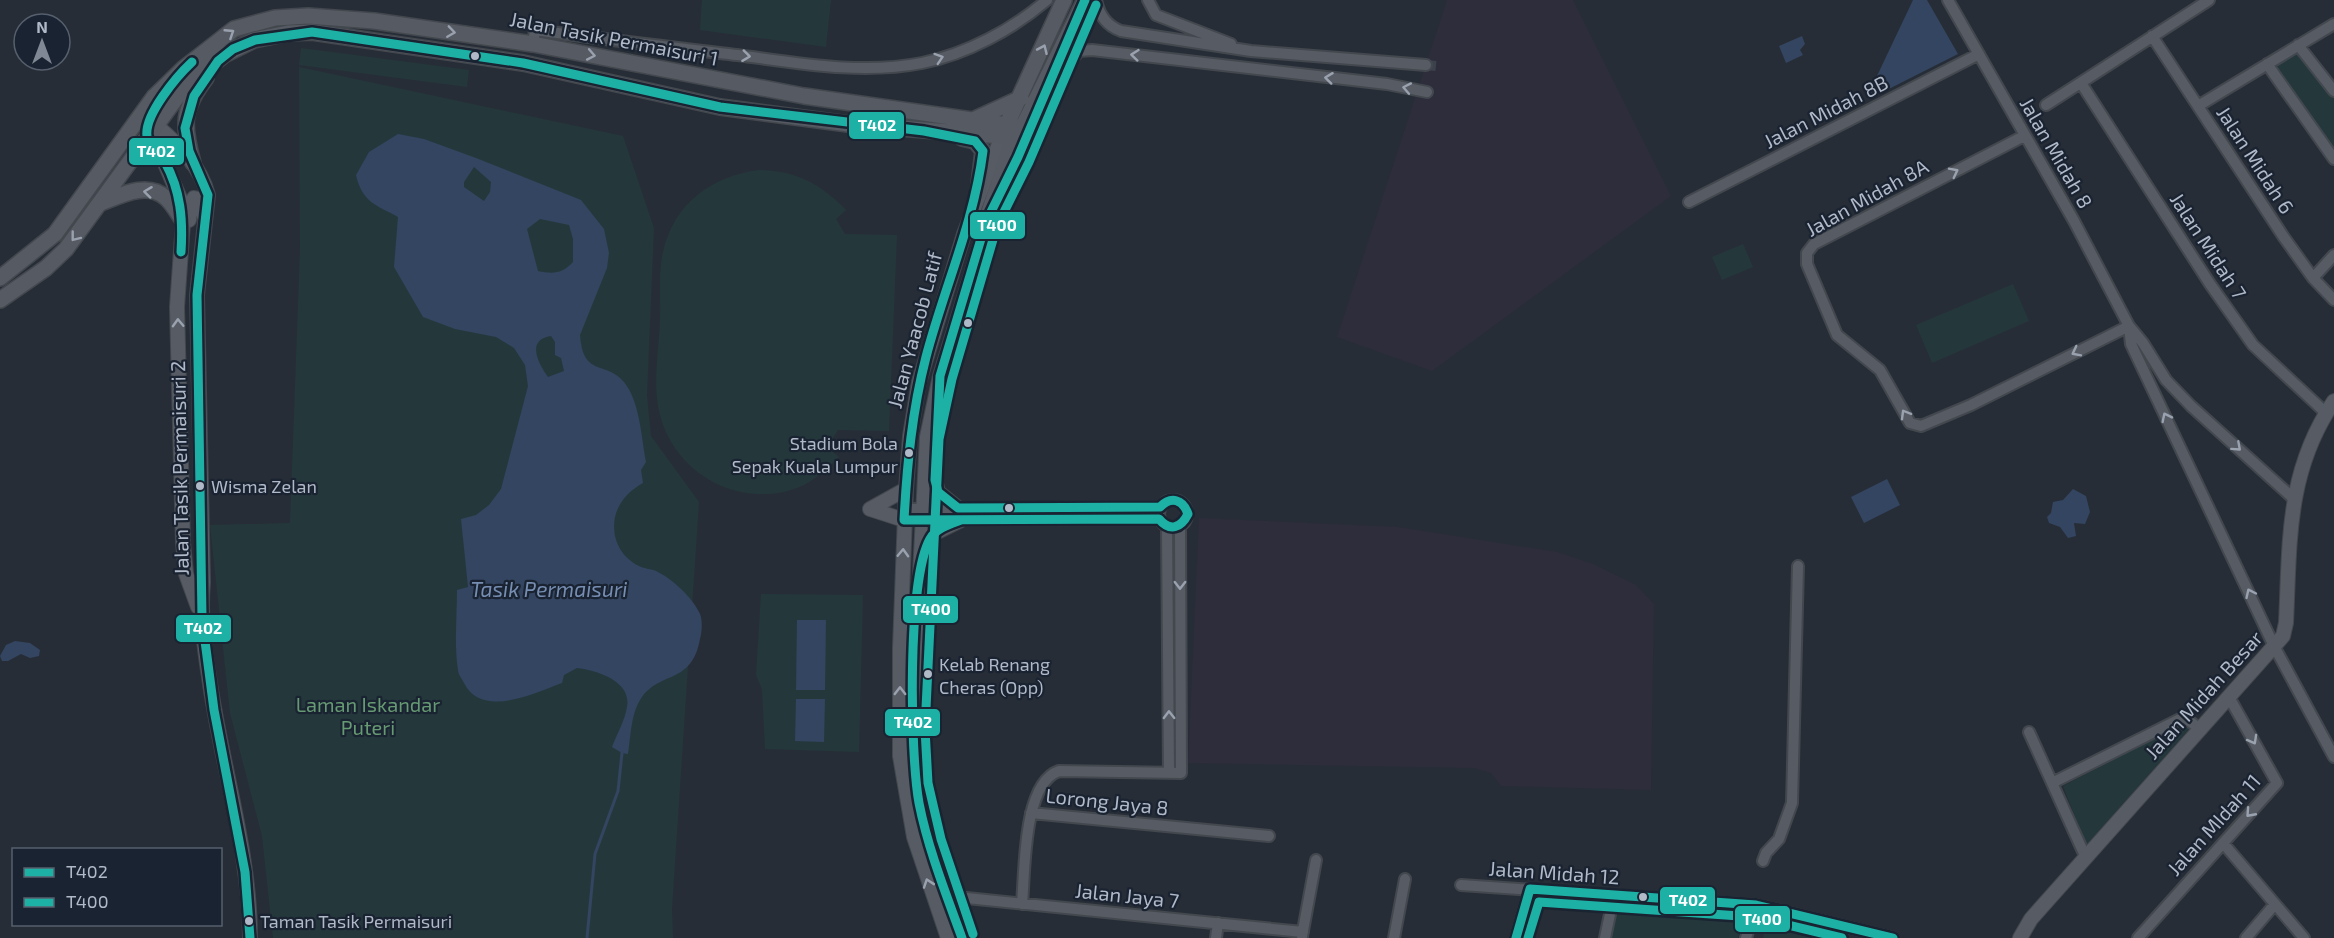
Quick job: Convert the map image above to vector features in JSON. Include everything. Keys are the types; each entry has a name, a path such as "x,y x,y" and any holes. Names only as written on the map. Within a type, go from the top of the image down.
{"main road":[{"name":"Jalan Yaacob Latif","path":"1007,131 1064,0"},
{"name":"Jalan Yaacob Latif","path":"1064,46 1085,0"},
{"name":"Jalan Tasik Permaisuri 1","path":"0,278 55,234 154,97 184,68 234,29 275,18 308,16 393,24 533,44 804,96 973,120 1007,131"},
{"path":"390,44 393,24"},
{"name":"Jalan Tasik Permaisuri 1","path":"0,300 46,268 66,249 177,97 224,55 254,40 288,33 312,32 523,63 720,107 924,131 1007,131"},
{"path":"986,222 997,183 1011,149 1007,131 1020,129 1025,122 1064,46"},
{"path":"193,164 185,135 188,105 224,55"},
{"path":"90,185 115,163 136,135 150,131 150,117 184,68"},
{"path":"802,118 804,96"},
{"path":"973,120 1021,98"},
{"path":"924,131 975,141 981,146 983,151 978,193"},
{"path":"101,203 128,192 152,190 166,197 183,222"}],"street":[{"path":"533,44 535,30 810,64 888,68 924,63 959,51 996,35 1047,0"},
{"path":"1096,0 1097,8 1109,27 1121,32 1251,51 1426,65"},
{"path":"1148,0 1156,15 1251,51"},
{"name":"Jalan Midah 8","path":"1948,0 2074,221 2129,326 2144,343 2166,380 2191,406 2293,498"},
{"path":"2046,105 2209,0"},
{"path":"2198,106 2334,24"},
{"name":"Jalan Midah 6","path":"2152,36 2313,278 2334,300"},
{"path":"2298,45 2334,91"},
{"name":"Jalan Yaacob Latif","path":"962,938 929,842 916,785 913,729 927,437 940,376 986,222 1018,157 1064,46"},
{"path":"1018,157 1070,63 1079,51 1092,50 1351,80 1427,92"},
{"name":"Jalan Midah 8B","path":"1689,202 1979,54"},
{"path":"2267,64 2334,159"},
{"name":"Jalan Midah 7","path":"2081,83 2210,284 2253,345 2330,407"},
{"name":"Jalan Tasik Permaisuri 2","path":"150,131 182,148 204,179 208,195 196,295 203,582 200,612"},
{"name":"Jalan Tasik Permaisuri 2","path":"150,131 183,208 177,307 183,543 186,574 200,612 215,717 246,871 250,938"},
{"name":"Jalan Yaacob Latif","path":"948,938 914,837 900,756 900,648 906,489 910,436 919,382 978,193 1007,131"},
{"name":"Jalan Midah 8A","path":"2024,136 1814,244 1807,253 1807,264 1837,335 1880,370 1910,423 1921,426 1971,405 2129,326"},
{"path":"179,280 186,271 189,211 194,198 199,199 206,224"},
{"path":"2313,278 2334,255"},
{"name":"Jalan Midah 8","path":"2129,326 2131,344 2274,646 2334,757"},
{"path":"940,376 935,480 938,492 959,514"},
{"name":"Jalan Midah Besar","path":"2019,938 2031,919 2283,636 2286,622 2293,498 2302,462 2330,407"},
{"path":"906,489 870,509 905,515 922,515 1160,507 1172,499 1185,505 1187,518 1180,526 1181,774 1059,771 1040,786 1031,813"},
{"path":"1160,507 1163,523 1169,773"},
{"path":"920,569 930,539 959,514 1163,523 1180,526"},
{"path":"1763,861 1766,853 1779,839 1792,803 1798,566"},
{"name":"Jalan MIdah 11","path":"2138,938 2277,783 2229,697"},
{"path":"2052,783 2184,717 2200,729"},
{"path":"2029,732 2086,858"},
{"name":"Lorong Jaya 8","path":"1022,904 1031,813 1269,836"},
{"path":"2223,843 2302,937"},
{"path":"1302,935 1316,860"},
{"path":"1394,938 1405,879"},
{"name":"Jalan Midah 12","path":"1461,885 1756,905 1893,938"},
{"path":"1516,938 1530,889"},
{"path":"1605,938 1614,895"},
{"name":"Jalan Jaya 7","path":"947,896 1218,923 1302,935"},
{"path":"2246,938 2275,904"},
{"path":"1746,938 1756,905"},
{"path":"1215,938 1218,923"}],"shaded area":[{"path":"1447,0 1573,0 1671,196 1432,371 1337,337"},
{"path":"1199,518 1398,527 1557,552 1593,564 1636,585 1654,604 1651,790 1501,786 1491,773 1474,768 1188,763"}],"green space":[{"path":"702,0 831,0 826,47 700,30"},
{"path":"301,48 469,70 467,87 299,65"},
{"path":"2297,52 2334,98 2334,147 2272,65"},
{"name":"Taman Tasik Permaisuri","path":"299,67 623,136 654,228 647,395 651,436 699,502 672,908 673,938 273,938 262,836 230,713 210,525 290,523 300,249"},
{"name":"Stadium Bola Sepak Kuala Lumpur","path":"759,170 796,176 827,193 846,210 836,219 845,234 897,235 889,431 838,430 827,447 839,457 822,473 804,485 782,492 759,494 737,491 716,483 697,472 681,456 668,437 660,415 656,380 661,268 668,235 676,219 698,195 726,178"},
{"path":"1743,244 1753,267 1722,280 1712,257"},
{"path":"2013,284 2029,321 1932,363 1916,325"},
{"path":"761,594 863,595 859,752 765,749 762,689 756,675"},
{"path":"2184,723 2190,728 2086,845 2063,786"},
{"path":"1619,904 1747,911 1738,938 1611,938"},
{"path":"1776,922 1833,938 1763,938 1765,930"}],"water":[{"path":"1913,0 1927,0 1958,54 1869,99 1867,97"},
{"path":"1802,36 1805,44 1800,50 1803,55 1786,63 1779,46"},
{"name":"Tasik Permaisuri","path":"398,134 424,139 581,200 604,229 609,253 607,268 580,335 582,348 590,363 617,375 629,390 639,420 646,462 641,470 643,483 633,489 619,506 615,517 614,532 622,552 632,562 662,574 680,588 696,606 702,621 696,653 690,663 683,670 650,689 638,703 632,724 628,754 612,747 625,717 627,698 624,690 611,678 594,671 577,668 564,675 562,683 524,697 496,701 483,700 472,694 459,673 456,641 457,590 468,587 461,519 476,515 489,505 501,489 528,386 525,365 514,348 496,337 455,329 423,317 394,267 398,217 377,206 366,197 356,175 369,152","holes":["474,167 491,182 490,192 484,201 464,187 464,182","540,219 569,225 573,239 573,262 557,272 538,271 527,229","551,336 555,342 555,355 561,358 564,371 548,377 536,353 538,342"]},
{"path":"1887,479 1900,505 1864,523 1851,497"},
{"path":"2073,489 2086,496 2090,512 2085,524 2074,523 2076,536 2068,538 2060,527 2049,523 2047,517 2051,513 2053,502 2063,500"},
{"path":"797,620 826,620 825,690 796,690"},
{"path":"15,641 30,643 40,650 39,656 30,658 21,654 8,661 2,661 0,656 6,645"},
{"path":"796,699 825,699 824,742 795,741"}],"waterway":[{"path":"587,938 595,854 618,791 622,753"}],"tunnel":[{"path":"1426,65 1436,66"}],"transit line":[{"name":"T402","path":"250,938 245,872 214,710 202,618 197,295 208,195 189,151 185,128 194,96 218,61 233,49 255,40 312,32 523,63 720,107 924,131 975,141 983,151 979,178 966,230 933,331 921,377 911,438 904,520 1159,519 1167,526 1175,527 1182,523 1188,514 1180,502 1172,500 1160,507 958,508 938,492 935,480 940,376 986,222 1018,157 1085,0"},
{"name":"T400","path":"973,934 941,839 928,783 925,729 939,439 952,379 997,226 1029,162 1096,5"},
{"name":"T402","path":"181,252 182,229 178,195 165,162 148,140 147,127 163,96 192,62"},
{"name":"T402","path":"961,520 944,527 933,535 923,560 917,591 914,628 912,709 919,803 932,854 962,938"},
{"name":"T402","path":"1516,938 1530,889 1756,905 1893,938"},
{"name":"T400","path":"1528,938 1539,902 1754,917 1842,938"}],"place":[{"name":"Stadium Bola Sepak Kuala Lumpur","path":"909,453"},
{"name":"Wisma Zelan","path":"200,486"},
{"name":"Kelab Renang Cheras (Opp)","path":"928,674"},
{"name":"Taman Tasik Permaisuri","path":"249,921"}],"park label":[{"name":"Laman Iskandar Puteri","path":"368,716"}]}
